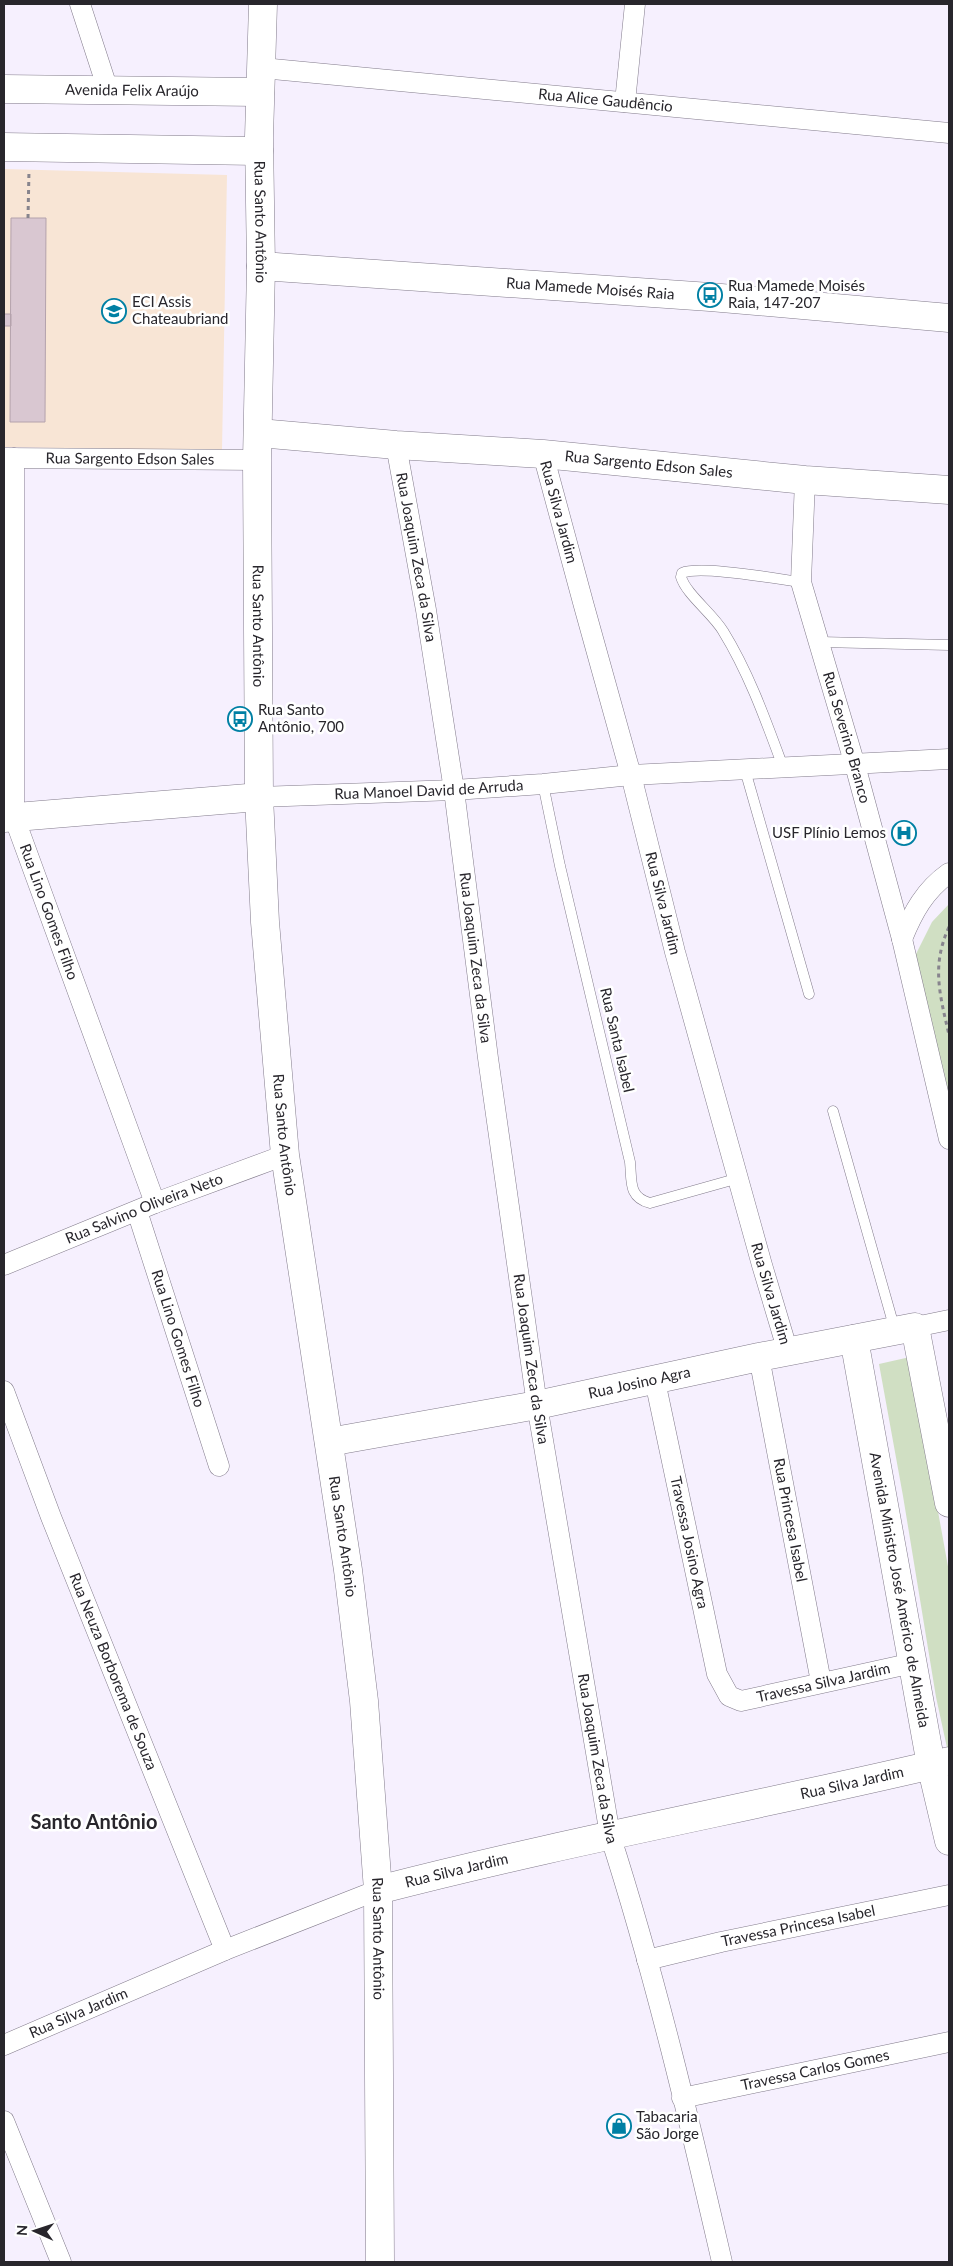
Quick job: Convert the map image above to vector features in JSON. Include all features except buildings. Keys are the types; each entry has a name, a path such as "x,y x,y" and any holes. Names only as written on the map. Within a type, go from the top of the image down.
{"main road":[{"name":"Rua Santo Antônio","path":"262,4 259,151 262,266 257,460 259,798 265,922 285,1155 348,1570 364,1701 378,1890 380,2262"},
{"name":"Avenida Felix Araújo","path":"4,89 108,90 261,80"},
{"path":"15,147 259,151"},
{"name":"Rua Mamede Moisés Raia","path":"262,266 710,296 949,318"},
{"name":"Rua Sargento Edson Sales","path":"259,433 396,445 543,454 805,480 949,490"},
{"name":"Rua Manoel David de Arruda","path":"9,817 259,798"},
{"path":"905,1329 949,1503"},
{"name":"Rua Josino Agra","path":"329,1442 536,1405 655,1381 759,1357 905,1329"},
{"name":"Avenida Ministro José Américo de Almeida","path":"854,1339 913,1663 940,1763 949,1841"},
{"name":"Rua Silva Jardim","path":"378,1890 483,1863 833,1788 940,1763"}],"street":[{"path":"80,4 108,90"},
{"path":"625,102 635,4"},
{"name":"Rua Alice Gaudêncio","path":"261,80 625,102 949,133"},
{"name":"Rua Joaquim Zeca da Silva","path":"396,445 426,610 454,790 488,1058 536,1405 610,1835 647,1960 722,2262"},
{"name":"Rua Silva Jardim","path":"543,454 631,775 675,952 788,1352"},
{"name":"Rua Sargento Edson Sales","path":"9,458 257,460"},
{"name":"Rua Lino Gomes Filho","path":"9,458 9,817 146,1207 219,1466"},
{"name":"Rua Severino Branco","path":"805,480 801,582 855,765 902,939 949,1139"},
{"name":"Rua Manoel David de Arruda","path":"259,798 454,790 543,784 631,775 949,759"},
{"path":"902,939 910,918 922,898 949,873"},
{"name":"Rua Salvino Oliveira Neto","path":"4,1265 146,1207 285,1155"},
{"name":"Rua Josino Agra","path":"905,1329 949,1320"},
{"name":"Rua Princesa Isabel","path":"759,1357 821,1682"},
{"name":"Travessa Josino Agra","path":"655,1381 718,1674 724,1690 734,1699"},
{"name":"Rua Neuza Borborema de Souza","path":"4,1391 51,1517 225,1950"},
{"name":"Travessa Silva Jardim","path":"734,1699 741,1701 913,1663"},
{"name":"Rua Silva Jardim","path":"4,2045 225,1950 378,1890"},
{"name":"Travessa Princesa Isabel","path":"647,1960 721,1942 949,1895"},
{"name":"Travessa Carlos Gomes","path":"682,2098 949,2042"},
{"path":"4,2121 61,2262"}],"lane":[{"path":"782,767 770,730 737,655 715,619 686,587 681,577 682,573 690,570 720,571 801,582"},
{"path":"820,642 949,645"},
{"path":"745,770 809,994"},
{"name":"Rua Santa Isabel","path":"543,784 560,866 626,1143 634,1194 640,1200 650,1203 739,1178"},
{"path":"833,1110 905,1329"}],"path":[{"path":"15,147 29,170 28,218"},
{"path":"949,927 937,966 949,1035"}],"shaded area":[{"name":"ECI Assis Chateaubriand","path":"4,169 227,175 222,451 4,447"}],"green space":[{"path":"949,904 949,1110 913,960 932,922"},
{"path":"910,1357 949,1572 949,1757 936,1697 879,1364"}],"place":[{"name":"Rua Mamede Moisés Raia, 147-207","path":"710,295"},
{"name":"ECI Assis Chateaubriand","path":"114,311"},
{"name":"Rua Santo Antônio, 700","path":"240,719"},
{"name":"USF Plínio Lemos","path":"904,833"},
{"name":"Tabacaria São Jorge","path":"619,2126"}],"district":[{"name":"Santo Antônio","path":"94,1822"}]}
